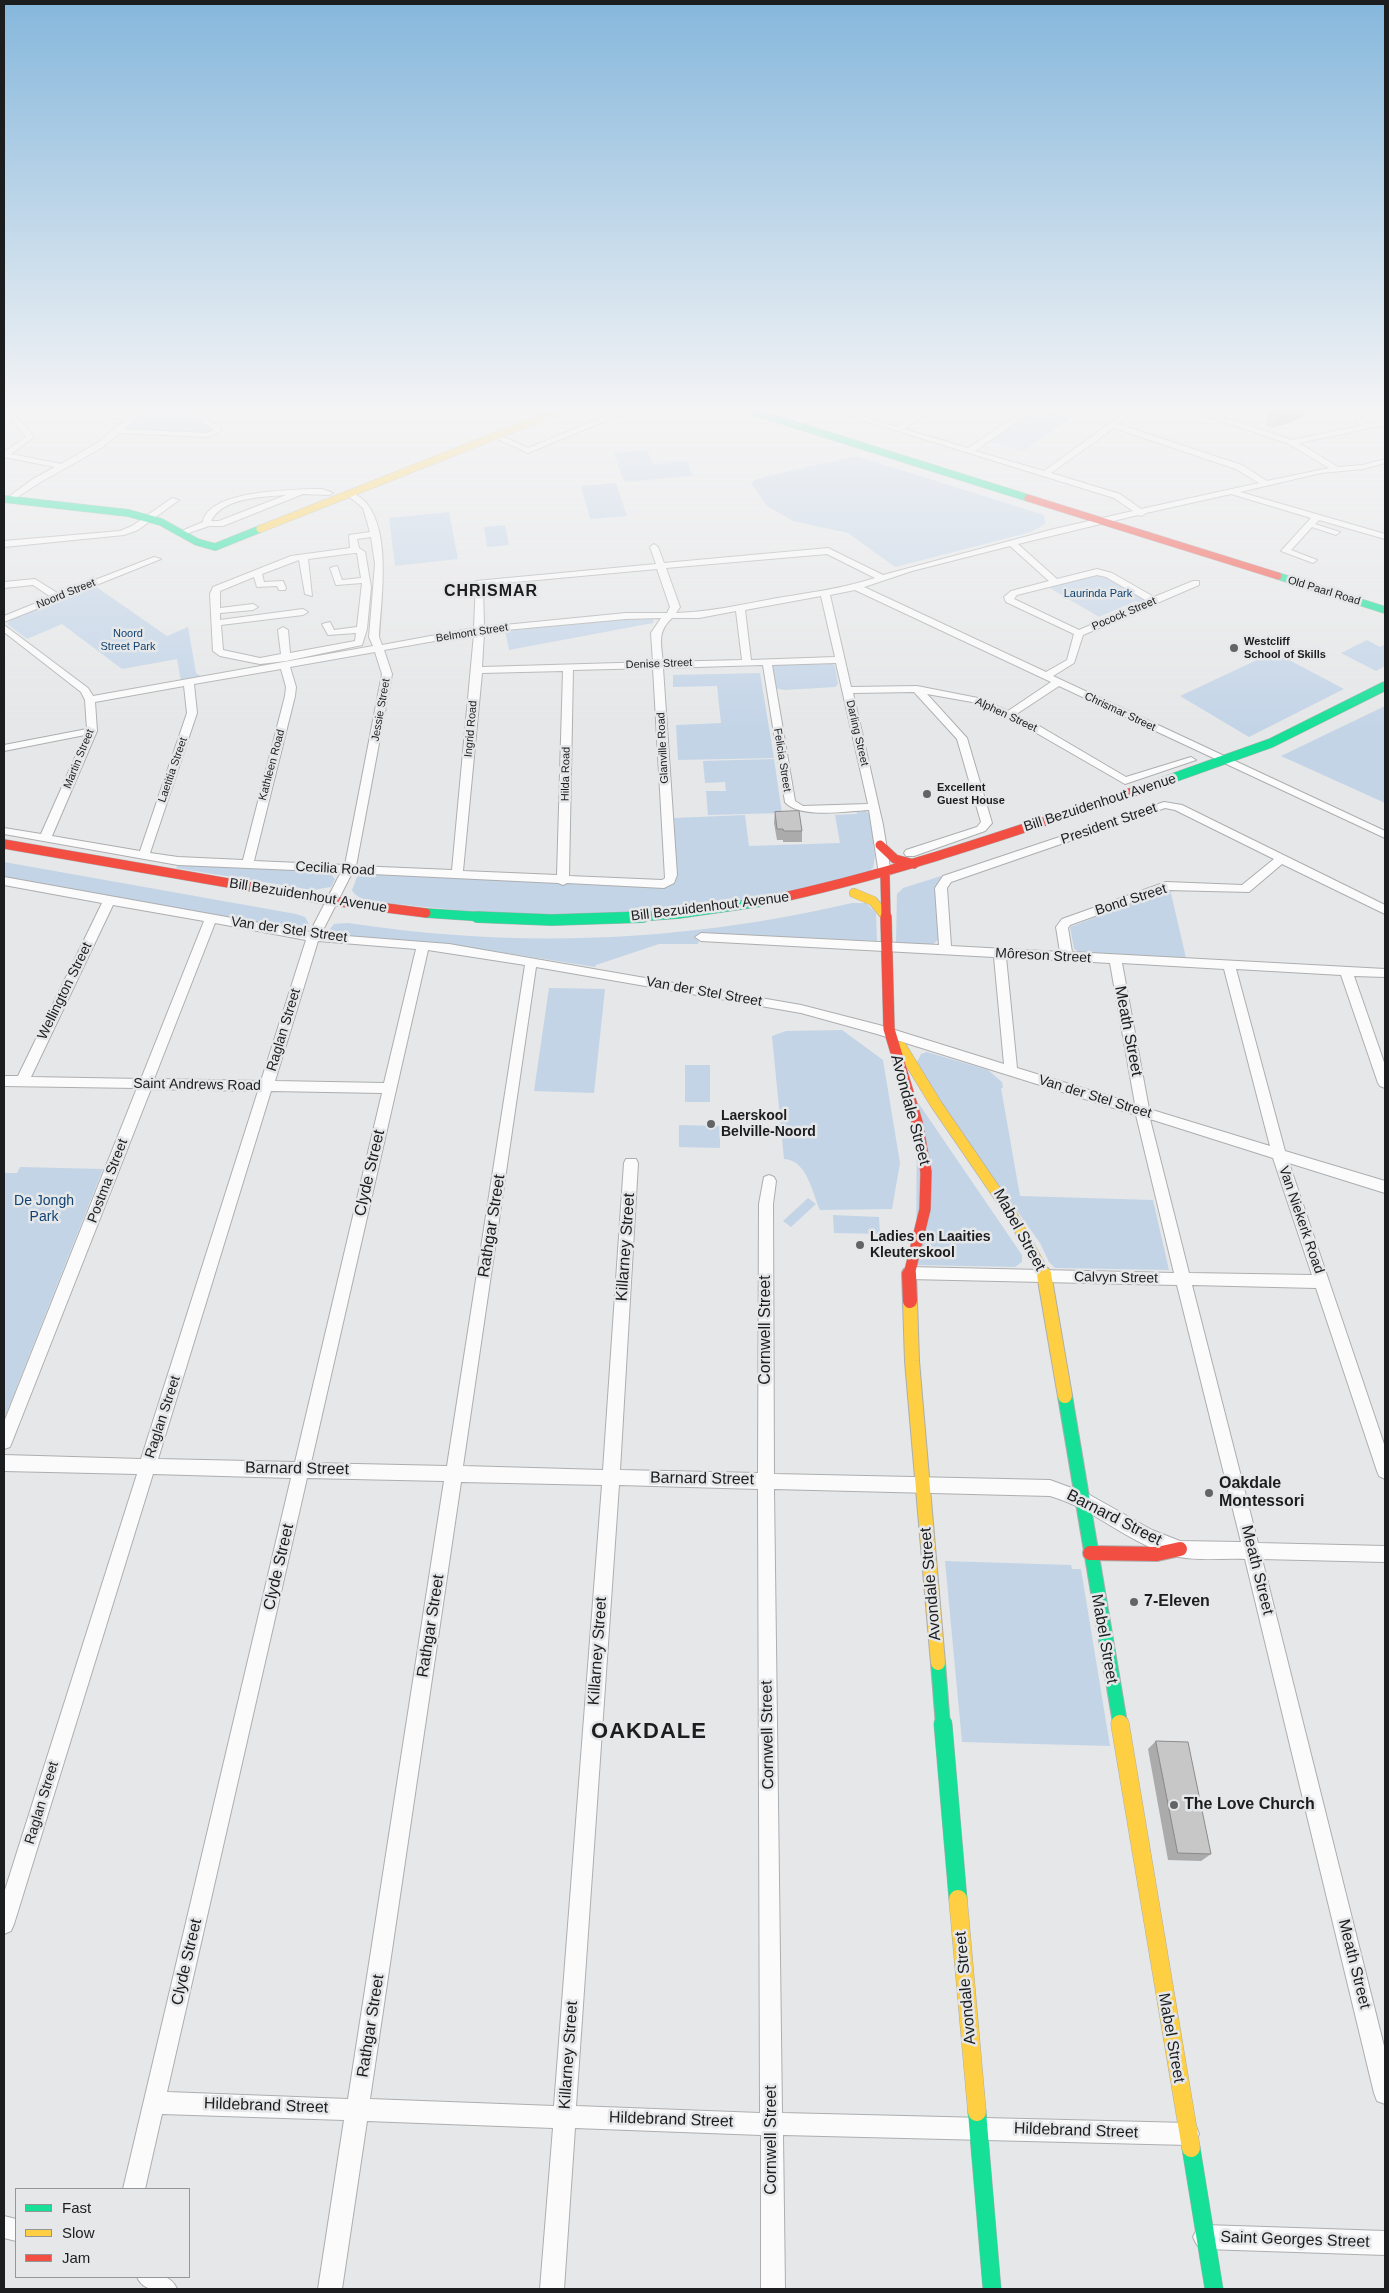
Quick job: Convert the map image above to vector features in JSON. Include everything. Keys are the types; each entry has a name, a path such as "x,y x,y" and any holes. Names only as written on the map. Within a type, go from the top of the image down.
{"main road":[{"path":"143,517 183,532 204,546 212,547 220,546 292,517"},
{"name":"Old Paarl Road","path":"1087,517 1385,610"},
{"name":"Bill Bezuidenhout Avenue","path":"886,917 874,901 850,895 916,866 1226,761 1310,724 1385,686"},
{"path":"1353,715 1385,699"},
{"path":"1222,774 1330,727"},
{"name":"Bill Bezuidenhout Avenue","path":"942,867 1179,788"},
{"name":"Bill Bezuidenhout Avenue","path":"4,844 329,906 387,920"},
{"path":"880,845 896,861 916,866"},
{"name":"Bill Bezuidenhout Avenue","path":"4,856 329,906 483,919 618,918 757,904 885,879 900,880"},
{"name":"Avondale Street","path":"885,879 891,1033 917,1122 926,1172 925,1209 909,1273 912,1361 992,2289"},
{"name":"Bill Bezuidenhout Avenue","path":"628,930 684,925 777,911"},
{"path":"552,932 571,931"},
{"name":"Mabel Street","path":"891,1033 928,1093 1008,1206 1033,1248 1045,1276 1214,2289"},
{"path":"1090,1553 1157,1554 1180,1549"}],"street":[{"path":"208,523 209,517"},
{"path":"183,532 208,523 224,523 239,517"},
{"name":"Jessie Street","path":"329,906 350,870 387,674 374,637 379,564 369,537 371,517"},
{"name":"Belmont Street","path":"90,700 189,683 285,662 378,649 479,630 626,616 699,615 740,608 856,587 882,578 1057,531 1127,517"},
{"path":"1313,560 1285,551 1317,517 1385,536"},
{"path":"4,544 118,534 135,528 149,518"},
{"path":"1310,524 1336,532"},
{"path":"353,543 361,552 367,580 361,641 356,645 285,662 260,662 221,653 218,649 214,591 286,560 303,557 369,537"},
{"path":"1013,544 1055,582"},
{"path":"654,547 674,603 673,612 668,616"},
{"path":"661,566 828,551 882,578"},
{"path":"303,557 309,594"},
{"name":"Noord Street","path":"4,619 157,559"},
{"name":"Ingrid Road","path":"458,875 477,670 479,583 661,566"},
{"path":"334,568 338,582 367,580"},
{"path":"1079,633 1010,600 1009,597 1012,594 1055,582 1100,572 1109,575 1154,601"},
{"path":"257,573 260,585 280,583 282,588"},
{"path":"4,584 35,582 58,598"},
{"name":"Pocock Street","path":"1046,676 1071,661 1079,633 1196,583"},
{"name":"Chrismar Street","path":"856,587 1385,835"},
{"name":"Darling Street","path":"826,592 873,807 885,879"},
{"path":"215,612 253,607"},
{"path":"740,608 747,662"},
{"path":"216,623 303,612"},
{"name":"Glanville Road","path":"667,883 671,875 656,632 660,622 668,616"},
{"path":"327,624 331,633 362,629"},
{"path":"4,628 85,690 90,700"},
{"name":"Kathleen Road","path":"246,865 290,696 291,687 285,662 282,630"},
{"path":"4,644 17,638"},
{"name":"Denise Street","path":"477,670 840,660"},
{"name":"Felicia Street","path":"766,662 790,802 796,808 803,809 873,807"},
{"name":"Hilda Road","path":"564,881 568,667"},
{"path":"1009,715 1058,682"},
{"name":"Laetitia Street","path":"144,855 192,713 193,703 189,683"},
{"path":"916,866 981,829 987,823 962,738 917,689"},
{"name":"Alphen Street","path":"847,690 917,689 975,700 1037,729 1122,780 1131,780 1190,760"},
{"name":"Martin Street","path":"45,838 92,731 90,700"},
{"path":"4,748 92,731"},
{"name":"President Street","path":"945,950 941,888 947,879 1159,806 1178,807 1385,910"},
{"name":"Cecilia Road","path":"4,831 178,861 564,881 656,885 667,883"},
{"name":"Bond Street","path":"1067,956 1062,928 1066,922 1166,886 1245,889 1282,858"},
{"path":"4,895 7,882"},
{"name":"Van der Stel Street","path":"7,882 312,937 423,945 801,1009 891,1033 1385,1188"},
{"name":"Wellington Street","path":"22,1082 109,900"},
{"name":"Raglan Street","path":"4,1924 312,937 329,906"},
{"name":"Postma Street","path":"4,1442 211,919"},
{"name":"Môreson Street","path":"702,937 1385,973"},
{"name":"Clyde Street","path":"134,2188 423,945"},
{"path":"1000,954 1011,1071"},
{"name":"Meath Street","path":"1115,959 1142,1112 1385,2093"},
{"name":"Rathgar Street","path":"330,2289 359,2108 531,962"},
{"name":"Van Niekerk Road","path":"1230,965 1279,1154 1385,1471"},
{"path":"1346,971 1385,1082"},
{"name":"Saint Andrews Road","path":"4,1081 390,1088"},
{"name":"Killarney Street","path":"552,2289 611,1477 631,1163"},
{"name":"Cornwell Street","path":"769,1181 766,1204 766,1480 773,2289"},
{"name":"Calvyn Street","path":"909,1273 1322,1282"},
{"name":"Barnard Street","path":"4,1463 1050,1488 1064,1491 1082,1500 1144,1536 1180,1549 1385,1554"},
{"name":"Hildebrand Street","path":"155,2103 565,2115 772,2124 1188,2134"},
{"name":"Saint Georges Street","path":"1205,2237 1385,2243"},
{"path":"150,2278 165,2289"}],"green space":[{"path":"450,517 458,559 395,566 389,518"},
{"path":"589,517 615,517 590,519"},
{"path":"786,517 1044,517 1045,524 1031,532 895,567 848,533 793,521"},
{"path":"505,525 509,545 487,547 484,527"},
{"name":"Laurinda Park","path":"1094,574 1106,576 1146,601 1141,604 1136,601 1099,617 1048,587"},
{"name":"Noord Street Park","path":"95,586 167,636 188,627 196,673 202,677 181,681 177,659 122,669 62,624 27,639 7,624 10,620"},
{"path":"652,619 653,623 509,650 505,631 620,620"},
{"path":"1367,640 1380,647 1385,644 1385,666 1376,671 1341,653"},
{"path":"1274,652 1344,689 1249,737 1180,696"},
{"path":"832,664 835,666 838,684 835,687 784,690 775,688 771,667 774,665"},
{"path":"760,673 774,758 678,760 676,725 721,723 717,686 673,687 673,675"},
{"path":"1385,706 1385,803 1281,756"},
{"path":"774,759 782,813 708,815 706,791 726,791 725,782 705,783 703,761"},
{"path":"856,810 864,810 869,814 876,845 873,845 875,856 873,868 868,872 826,884 737,901 643,912 596,914 502,913 386,903 361,898 352,890 357,877 364,874 666,888 676,880 674,818 745,815 749,846 840,843 835,815 857,814"},
{"path":"4,862 296,914 305,917 309,924 305,929 299,931 4,878"},
{"path":"179,864 329,872 335,879 331,887 313,890 176,868"},
{"path":"941,876 944,877 936,888 938,940 932,945 896,942 897,894 903,888"},
{"path":"1170,889 1186,958 1082,953 1074,949 1070,927"},
{"path":"852,903 866,903 876,913 877,941 700,933 696,936 699,940 698,944 659,944 596,965 595,967 442,943 338,935 330,929 334,924 348,923 475,936 601,937 664,933 726,926"},
{"path":"549,988 605,989 594,1093 534,1091"},
{"path":"842,1030 883,1060 900,1163 892,1209 820,1210 808,1178 798,1165 784,1159 772,1036 786,1031"},
{"path":"927,1052 988,1070 1002,1082 1003,1088 1001,1088 1020,1196 1153,1200 1169,1270 1055,1268 1049,1262 1040,1243 932,1092 917,1062 921,1054"},
{"path":"685,1065 710,1065 710,1102 685,1102"},
{"path":"917,1101 1022,1255 1022,1262 1015,1267 916,1265"},
{"path":"679,1125 720,1126 720,1148 679,1147"},
{"name":"De Jongh Park","path":"20,1167 103,1169 4,1419 4,1173 17,1173"},
{"path":"808,1198 816,1204 791,1227 783,1221"},
{"path":"833,1215 879,1217 880,1234 834,1233"},
{"path":"945,1561 1071,1565 1072,1569 1081,1569 1110,1746 962,1742"}],"building":[{"path":"799,811 802,831 777,829 775,812"},
{"name":"The Love Church","path":"1156,1741 1188,1742 1211,1854 1178,1853"}],"traffic: fast":[{"path":"144,517 176,529 197,542 215,547 260,529"},
{"path":"1278,576 1385,610"},
{"path":"1156,784 1271,743 1385,686"},
{"path":"426,913 510,919 594,920 678,914 761,902"},
{"path":"1065,1396 1120,1723"},
{"path":"938,1663 958,1899"},
{"path":"977,2112 992,2289"},
{"path":"1191,2148 1214,2289"}],"traffic: slow":[{"path":"260,529 290,517"},
{"path":"854,893 873,901 886,917"},
{"path":"901,1047 936,1104 1010,1212 1045,1276 1065,1396"},
{"path":"910,1301 912,1361 938,1663"},
{"path":"1120,1723 1191,2148"},
{"path":"958,1899 977,2112"}],"traffic: jam":[{"path":"1089,517 1278,576"},
{"path":"761,902 811,892 911,865 1156,784"},
{"path":"4,844 332,901 426,913"},
{"path":"880,845 895,859 914,864"},
{"path":"885,874 889,1029 917,1122 926,1172 925,1209 909,1273 910,1301"},
{"path":"1090,1553 1157,1554 1180,1549"}],"place":[{"name":"Westcliff School of Skills","path":"1234,648"},
{"name":"Excellent Guest House","path":"927,794"},
{"name":"Laerskool Belville-Noord","path":"711,1124"},
{"name":"Ladies en Laaities Kleuterskool","path":"860,1245"},
{"name":"Oakdale Montessori","path":"1209,1493"},
{"name":"7-Eleven","path":"1134,1602"},
{"name":"The Love Church","path":"1174,1805"}],"district":[{"name":"CHRISMAR","path":"491,592"},
{"name":"OAKDALE","path":"649,1732"}]}
